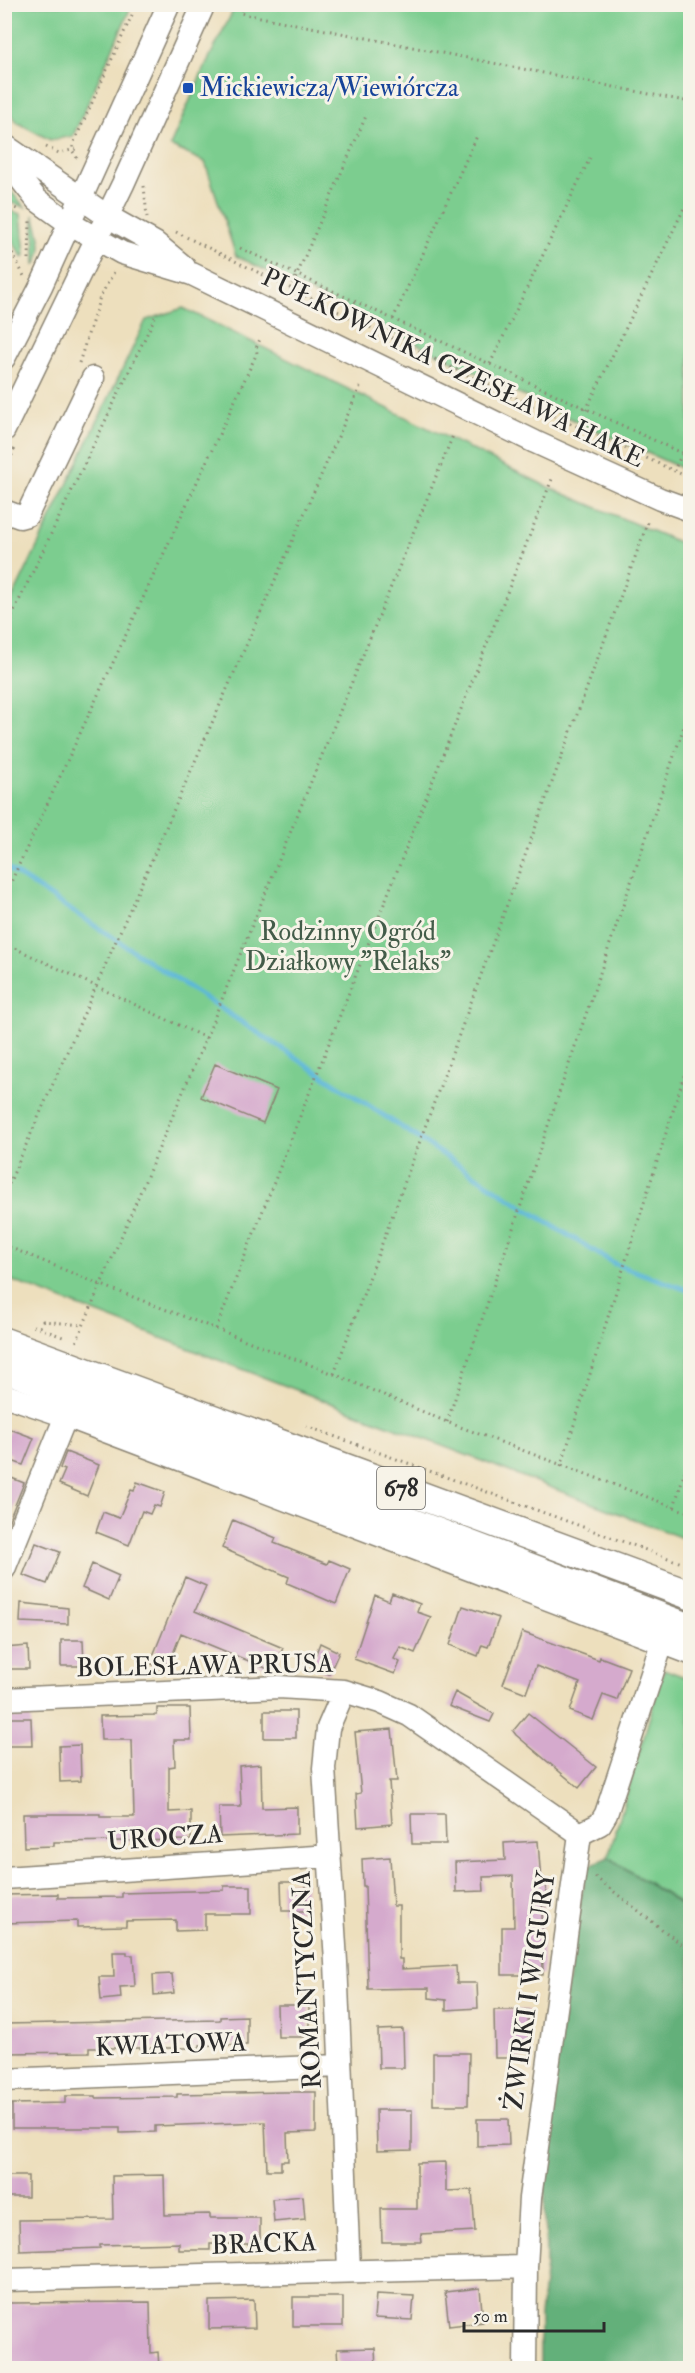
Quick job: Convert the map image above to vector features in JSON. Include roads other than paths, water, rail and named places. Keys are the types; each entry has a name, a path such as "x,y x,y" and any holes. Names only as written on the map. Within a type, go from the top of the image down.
{"main road":[{"name":"678","path":"4,1342 690,1595"},
{"name":"678","path":"4,1368 690,1628"}],"street":[{"path":"4,358 41,286 168,4"},
{"path":"4,430 96,240 204,4"},
{"name":"PUŁKOWNIKA CZESŁAWA HAKE","path":"4,146 107,216 155,243 192,274"},
{"name":"PUŁKOWNIKA CZESŁAWA HAKE","path":"4,158 37,200 96,240 132,257 192,274 535,442 660,499 690,510"},
{"path":"41,286 67,299"},
{"path":"4,511 20,518 27,515 93,378"},
{"path":"4,1395 66,1416 690,1653"},
{"path":"4,1569 66,1416"},
{"path":"580,1834 600,1824 606,1814 662,1643"},
{"name":"BOLESŁAWA PRUSA","path":"4,1700 279,1687 344,1691 380,1702 409,1715 580,1834"},
{"name":"ROMANTYCZNA","path":"344,1691 328,1728 324,1768 349,2270"},
{"name":"ŻWIRKI I WIGURY","path":"525,2368 526,2267 530,2198 580,1834"},
{"name":"UROCZA","path":"4,1878 330,1856"},
{"name":"KWIATOWA","path":"4,2080 340,2067"},
{"name":"BRACKA","path":"4,2280 526,2267"}],"waterway":[{"path":"4,866 526,1209 615,1264 690,1291"}],"place":[{"name":"Mickiewicza/Wiewiórcza","path":"188,88"}],"park label":[{"name":"Rodzinny Ogród Działkowy \"Relaks\"","path":"348,947"}]}
